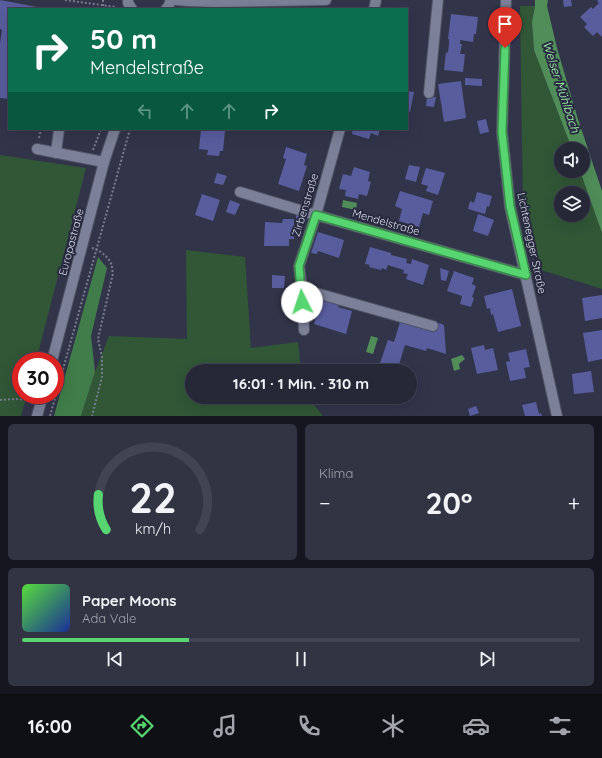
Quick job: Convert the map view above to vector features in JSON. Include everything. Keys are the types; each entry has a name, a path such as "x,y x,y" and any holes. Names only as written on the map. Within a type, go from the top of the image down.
{"street":[{"path":"176,0 235,5 326,0"},
{"path":"429,93 438,0"},
{"name":"Lichtenegger Straße","path":"506,0 502,132 510,206 557,416"},
{"path":"56,153 59,130"},
{"name":"Europastraße","path":"54,352 104,162 115,130"},
{"name":"Zirbenstraße","path":"304,330 299,266 316,215 340,130"},
{"path":"37,149 104,162"},
{"name":"Mendelstraße","path":"240,192 526,275"},
{"path":"302,289 434,326"},
{"path":"37,416 40,404"}],"path":[{"path":"65,0 117,8"},
{"path":"103,6 104,0"},
{"path":"90,160 101,130"},
{"path":"50,416 130,130"},
{"path":"83,245 96,249 105,255 112,264 113,273 98,339 102,357 102,377 92,416"},
{"path":"0,400 12,399"}],"shaded area":[{"path":"520,6 535,6 532,22 534,50 569,142 554,142 554,178 582,178 585,186 554,186 554,222 590,222 590,199 602,233 602,289 541,270 523,209"},
{"path":"0,155 86,168 38,352 12,352 12,404 24,404 21,416 0,416"},
{"path":"186,250 245,257 251,348 298,342 300,364 185,364 185,404 314,404 323,416 81,416 95,372 109,336 187,339"},
{"path":"98,257 107,268 91,336 95,372 81,416 54,416 57,404 64,404 64,380"}],"water":[{"name":"Welser Mühlbach","path":"535,0 548,0 547,6 557,48 586,142 569,142 534,50 532,22"},
{"path":"590,155 602,191 602,233 590,199 590,186 585,186 582,178 590,178"},
{"path":"343,200 357,203 356,210 342,207"},
{"path":"371,336 378,338 373,354 366,352"},
{"path":"462,355 465,359 459,365 460,369 454,371 451,359"}],"building":[{"path":"0,0 43,8 8,8 8,99 0,98 0,43 2,30 0,29"},
{"path":"563,0 571,0 572,6 564,7"},
{"path":"602,0 602,37 597,32 593,36 584,27 587,24 580,17 591,7 593,9 599,3 597,1"},
{"path":"451,14 478,17 476,34 474,34 473,42 460,40 460,44 462,44 460,54 465,54 463,72 444,70 446,52 448,53"},
{"path":"515,16 519,17 518,24 514,23"},
{"path":"465,78 482,79 482,86 465,85"},
{"path":"461,81 466,118 444,122 438,84"},
{"path":"408,91 414,92 410,112 408,111"},
{"path":"427,97 436,97 434,107 426,106"},
{"path":"486,119 489,132 480,134 477,121"},
{"path":"201,130 225,131 223,151 220,151 219,156 207,155 208,150 199,149"},
{"path":"353,130 380,130 378,136 371,133 369,139 352,134"},
{"path":"286,147 307,154 304,165 307,166 299,191 278,184 286,159 283,158"},
{"path":"409,165 420,167 416,182 405,179"},
{"path":"354,167 370,172 368,181 371,182 367,196 359,194 358,199 345,196 346,190 339,189 343,174 351,176"},
{"path":"426,168 445,173 438,195 426,191 428,186 421,184"},
{"path":"217,173 227,176 223,185 214,183"},
{"path":"400,191 433,201 429,215 423,213 419,227 399,221 402,209 395,206"},
{"path":"477,192 492,196 485,214 468,209 470,201 474,203"},
{"path":"202,194 220,200 213,221 195,215"},
{"path":"230,200 240,204 235,215 226,212"},
{"path":"296,213 307,215 306,221 296,221"},
{"path":"478,214 494,220 488,236 473,231"},
{"path":"283,219 294,219 294,239 289,239 289,246 264,246 265,222 282,223"},
{"path":"318,232 344,240 339,258 318,251 317,254 311,253"},
{"path":"370,247 407,259 406,263 411,264 412,259 429,265 423,285 406,279 408,274 403,273 404,270 388,265 386,270 382,268 381,270 369,267 370,265 365,264"},
{"path":"440,268 449,271 446,281 441,280"},
{"path":"454,271 474,278 472,284 476,286 472,297 474,298 471,307 460,304 462,296 447,291"},
{"path":"272,275 285,276 284,288 272,288"},
{"path":"512,289 521,326 498,332 493,314 491,315 490,308 487,309 484,296"},
{"path":"602,295 602,318 585,321 582,298"},
{"path":"321,300 339,305 338,307 352,311 346,334 314,324"},
{"path":"400,322 433,331 436,322 444,325 446,354 427,348 426,351 405,345 399,364 380,363 388,340 394,342"},
{"path":"602,330 602,359 588,362 583,333"},
{"path":"484,345 485,350 493,348 498,370 477,374 471,348"},
{"path":"526,349 530,367 524,368 526,378 510,381 506,362 510,361 508,353"},
{"path":"591,371 594,392 574,394 572,374"},
{"path":"536,402 539,414 541,413 542,416 525,416 522,405"},
{"path":"476,406 479,413 470,416 468,409"}],"route":[{"path":"302,302 299,266 316,215 526,275 510,206 502,132 505,48"}]}
